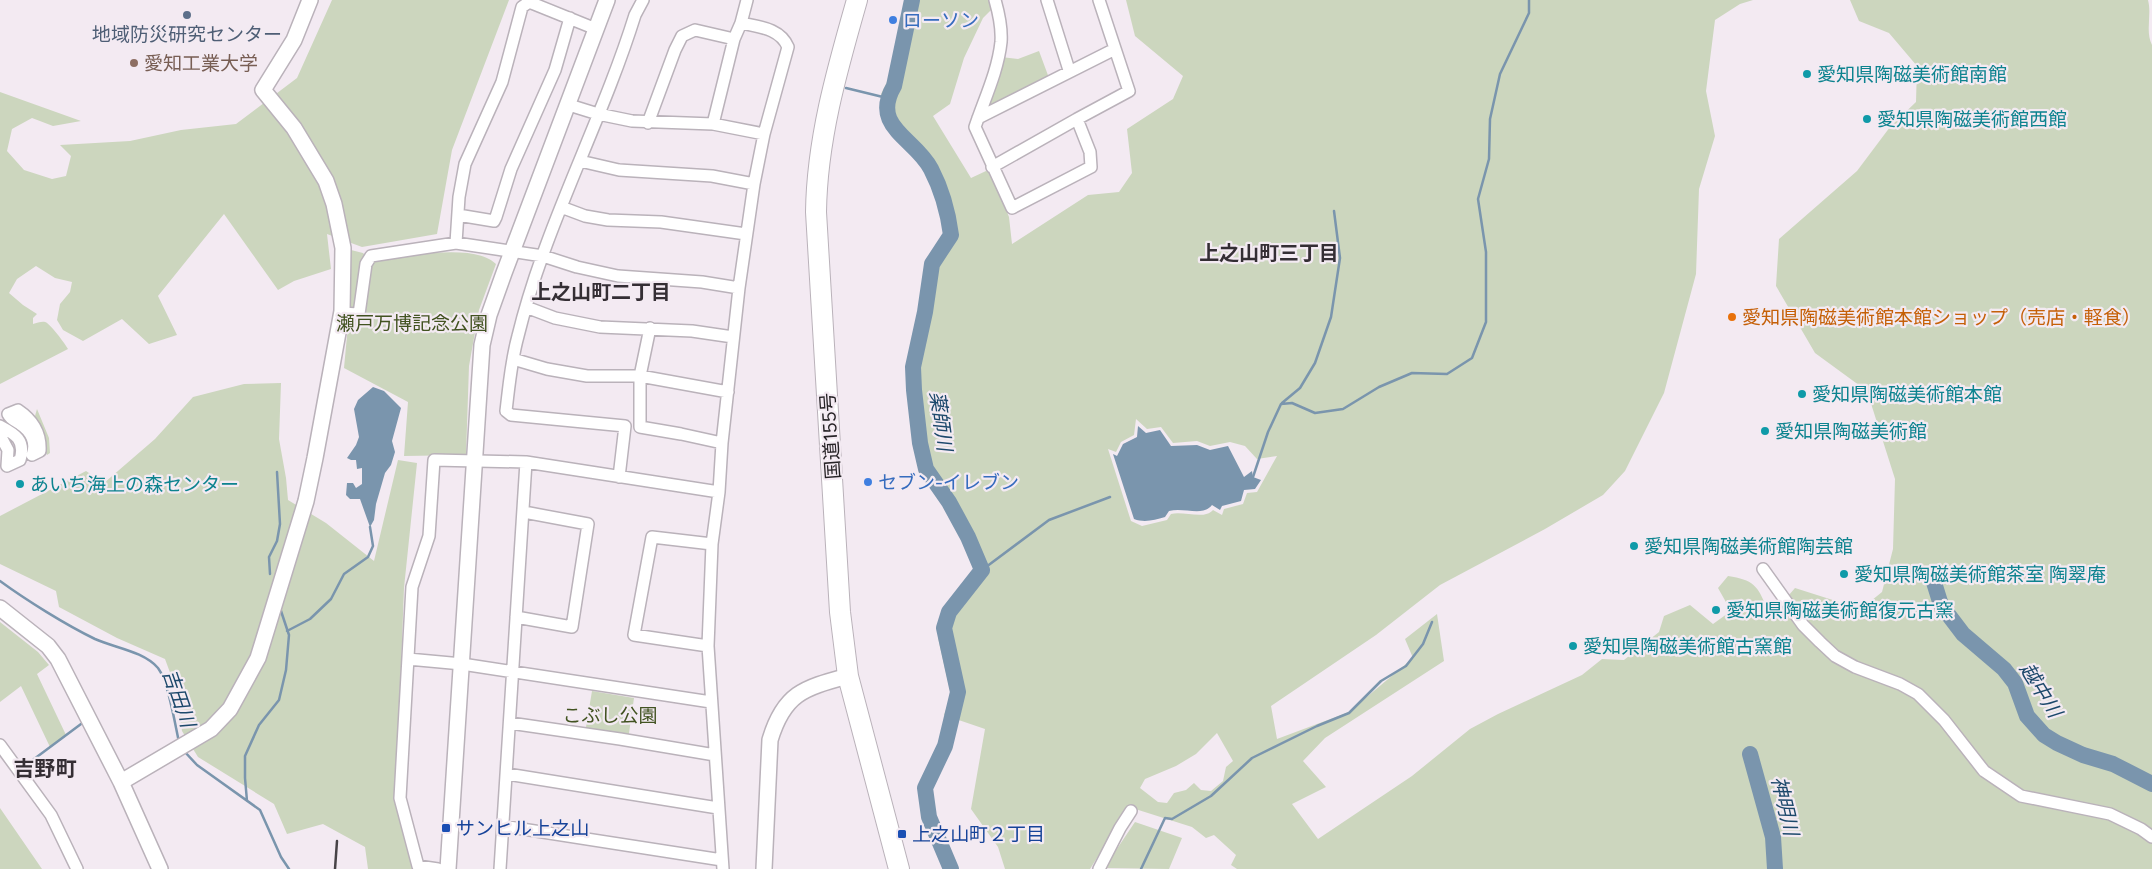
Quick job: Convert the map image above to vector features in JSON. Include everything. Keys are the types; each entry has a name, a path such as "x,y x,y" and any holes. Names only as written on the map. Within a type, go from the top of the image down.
{"highway":[{"name":"国道155号","path":"858,0 835,77 823,135 818,168 816,212 840,612 848,676 899,869"}],"street":[{"path":"121,782 211,729 230,709 258,658 306,502 342,313 343,248 334,204 326,181 294,128 263,90 294,40 310,0"},
{"path":"448,869 482,345 489,315 607,0"},
{"path":"619,477 626,426 511,415 506,411 513,359 526,307 543,256 635,14 643,0"},
{"path":"713,124 734,39 741,23 747,0"},
{"path":"995,0 1000,18 1001,42 994,72 975,127 1012,208 1091,167 1090,152 1078,119"},
{"path":"1047,0 1069,70"},
{"path":"992,167 1129,91 1099,0"},
{"path":"456,243 459,197 465,164 502,82 522,7 529,2 596,29"},
{"path":"458,215 494,220 496,217 511,169 555,70 570,18"},
{"path":"503,826 723,865 708,646 712,544 719,492 733,337 746,234 764,134 788,47 783,38 773,31 741,23"},
{"path":"648,123 682,36 695,30 734,39"},
{"path":"978,118 1115,48"},
{"path":"569,105 598,114 648,123 713,124 764,134"},
{"path":"580,161 619,170 712,176 754,184"},
{"path":"561,207 585,216 608,220 661,222 746,234"},
{"path":"342,313 359,314 366,264 370,256 456,243 543,256 608,275 702,282 739,288"},
{"path":"526,307 555,318 600,327 650,328 733,337"},
{"path":"650,328 640,376 640,428 722,443"},
{"path":"513,359 547,369 587,376 640,376 728,392"},
{"path":"0,426 15,434 22,448 20,460 7,466 8,450 0,435"},
{"path":"438,869 418,866 400,798 412,587 429,536 434,460 526,462 719,492"},
{"path":"500,869 526,462"},
{"path":"516,617 572,626 588,524 524,512"},
{"path":"708,646 634,635 652,537 712,544"},
{"path":"1764,569 1802,626 1835,656 1855,667 1900,684 1918,694 1944,720 1984,771 2021,796 2110,814 2141,828 2152,837"},
{"path":"0,608 48,646 58,658 121,782 160,869"},
{"path":"408,659 462,664 711,702"},
{"path":"764,869 770,740 774,725 784,707 799,693 818,684 848,676"},
{"path":"510,723 714,755"},
{"path":"0,745 52,815 77,869"},
{"path":"506,774 718,808"},
{"path":"1098,869 1131,811"}],"green space":[{"path":"332,0 509,0 452,150 437,234 362,247 327,234 331,269 294,281 278,290 224,214 158,296 177,335 149,344 122,319 83,341 63,330 57,320 60,304 70,292 72,282 55,278 36,266 17,279 9,293 37,314 33,318 33,324 47,323 68,349 0,384 0,92 81,121 53,126 32,118 12,129 7,151 24,170 52,179 66,176 71,156 60,145 130,141 181,130 236,124 297,78"},
{"path":"917,0 989,0 992,9 983,18 964,58 950,104 933,116 971,178 986,171 991,172 1009,217 1012,244 1088,195 1119,192 1132,173 1127,129 1173,99 1183,76 1135,36 1126,0 1753,0 1740,4 1715,20 1706,91 1715,136 1699,189 1696,274 1664,393 1625,471 1603,495 1545,529 1440,585 1376,635 1271,706 1277,739 1349,712 1413,658 1405,639 1437,614 1444,661 1325,738 1303,761 1326,787 1292,804 1318,839 1412,776 1470,729 1582,675 1602,659 1624,660 1659,632 1664,616 1690,605 1713,624 1731,611 1718,588 1728,576 1743,579 1754,585 1761,594 1767,609 1783,602 1795,588 1861,609 1882,592 1893,549 1895,479 1867,391 1815,353 1776,286 1779,239 1857,171 1890,127 1916,102 1917,66 1889,33 1859,21 1850,0 2148,0 2149,34 2152,45 2152,869 1237,869 1231,865 1236,855 1214,835 1206,838 1192,827 1129,807 1090,869 1005,869 998,847 971,809 985,729 944,715 951,695 938,638 956,610 985,572 975,536 934,473 925,446 919,370 921,347 935,267 955,238 952,207 927,155 893,120 881,94 891,74 904,63","holes":["1136,419 1147,429 1161,427 1173,443 1197,441 1210,446 1230,442 1245,446 1257,459 1277,456 1257,492 1247,493 1243,504 1224,509 1222,515 1213,510 1200,515 1176,513 1171,514 1167,520 1142,526 1131,521 1108,449 1116,452 1121,442 1134,435","1217,733 1233,761 1226,767 1223,781 1211,791 1201,790 1194,783 1186,790 1174,793 1167,803 1158,802 1140,788 1145,779 1176,766 1196,754"]},
{"path":"1039,51 1049,78 992,109 987,104 1001,57 1018,59"},
{"name":"瀬戸万博記念公園","path":"351,250 363,253 372,262 455,252 486,257 496,264 479,310 469,366 466,455 404,456 408,402 344,368 351,293"},
{"path":"281,383 279,439 288,500 326,523 374,561 398,460 417,463 404,588 396,802 412,869 368,869 365,847 323,824 287,834 274,804 198,757 182,731 175,686 165,659 117,638 59,607 56,591 0,564 0,516 86,471 104,483 155,439 193,397 244,384"},
{"path":"37,409 49,438 50,453 47,455 33,423"},
{"path":"0,622 38,652 49,665 37,674 66,735 50,747 21,686 0,702"},
{"name":"こぶし公園","path":"592,691 634,698 628,740 585,733"},
{"path":"0,808 42,869 0,869"},
{"path":"1135,822 1182,838 1169,869 1104,868"}],"water":[{"path":"373,387 384,391 401,408 392,441 395,452 391,465 385,473 376,504 374,520 370,527 360,499 350,499 346,495 347,483 353,483 356,488 362,484 362,468 357,469 356,460 347,458 359,437 354,409 358,400"},
{"path":"1138,426 1146,433 1160,430 1171,446 1197,445 1210,450 1228,446 1244,477 1252,471 1253,477 1261,480 1255,489 1244,490 1241,501 1222,506 1220,510 1212,505 1208,509 1198,511 1169,511 1165,517 1153,520 1142,521 1134,519 1113,454 1117,456 1123,444 1137,437"}],"waterway":[{"name":"薬師川","path":"912,0 894,86 888,100 887,112 891,122 924,158 931,169 944,201 951,235 932,264 925,312 913,367 920,443 926,469 949,502 968,537 982,570 949,612 944,628 958,692 945,746 925,788 929,817 951,869"},
{"path":"1253,477 1268,432 1281,404 1292,403 1315,413 1343,409 1379,387 1412,373 1447,374 1472,358 1486,322 1486,252 1478,199 1489,159 1490,119 1500,74 1529,13 1529,0"},
{"path":"846,88 887,98"},
{"path":"1282,403 1300,388 1315,363 1331,317 1340,258 1334,211"},
{"path":"270,574 269,557 277,541 280,524 277,472"},
{"path":"982,570 1049,520 1110,497"},
{"path":"287,631 310,619 331,599 344,574 368,557 373,546 370,527"},
{"name":"越中川","path":"1932,576 1941,605 1963,634 2004,669 2015,683 2027,716 2044,735 2083,755 2113,764 2152,784"},
{"name":"吉田川","path":"0,581 46,612 95,639 137,654 152,662 162,674 171,703 179,742"},
{"path":"247,801 245,756 259,725 279,700 286,670 289,635 280,608"},
{"path":"1141,869 1165,818 1172,819 1211,796 1252,758 1317,726 1349,713 1381,681 1406,666 1423,644 1432,622"},
{"path":"22,768 81,724"},
{"name":"吉田川","path":"184,751 197,765 260,810 281,857 289,869"},
{"name":"神明川","path":"1750,754 1773,837 1775,869"}],"railway":[{"path":"335,869 337,841"}],"place":[{"name":"地域防災研究センター","path":"187,15"},
{"name":"ローソン","path":"893,20"},
{"name":"愛知工業大学","path":"134,63"},
{"name":"愛知県陶磁美術館南館","path":"1807,74"},
{"name":"愛知県陶磁美術館西館","path":"1867,119"},
{"name":"愛知県陶磁美術館本館ショップ（売店・軽食）","path":"1732,317"},
{"name":"愛知県陶磁美術館本館","path":"1802,394"},
{"name":"愛知県陶磁美術館","path":"1765,431"},
{"name":"セブン-イレブン","path":"868,482"},
{"name":"あいち海上の森センター","path":"20,484"},
{"name":"愛知県陶磁美術館陶芸館","path":"1634,546"},
{"name":"愛知県陶磁美術館茶室 陶翠庵","path":"1844,574"},
{"name":"愛知県陶磁美術館復元古窯","path":"1716,610"},
{"name":"愛知県陶磁美術館古窯館","path":"1573,646"},
{"name":"サンヒル上之山","path":"446,828"},
{"name":"上之山町２丁目","path":"902,834"}],"district":[{"name":"上之山町三丁目","path":"1269,253"},
{"name":"上之山町二丁目","path":"601,292"},
{"name":"吉野町","path":"45,769"}]}
